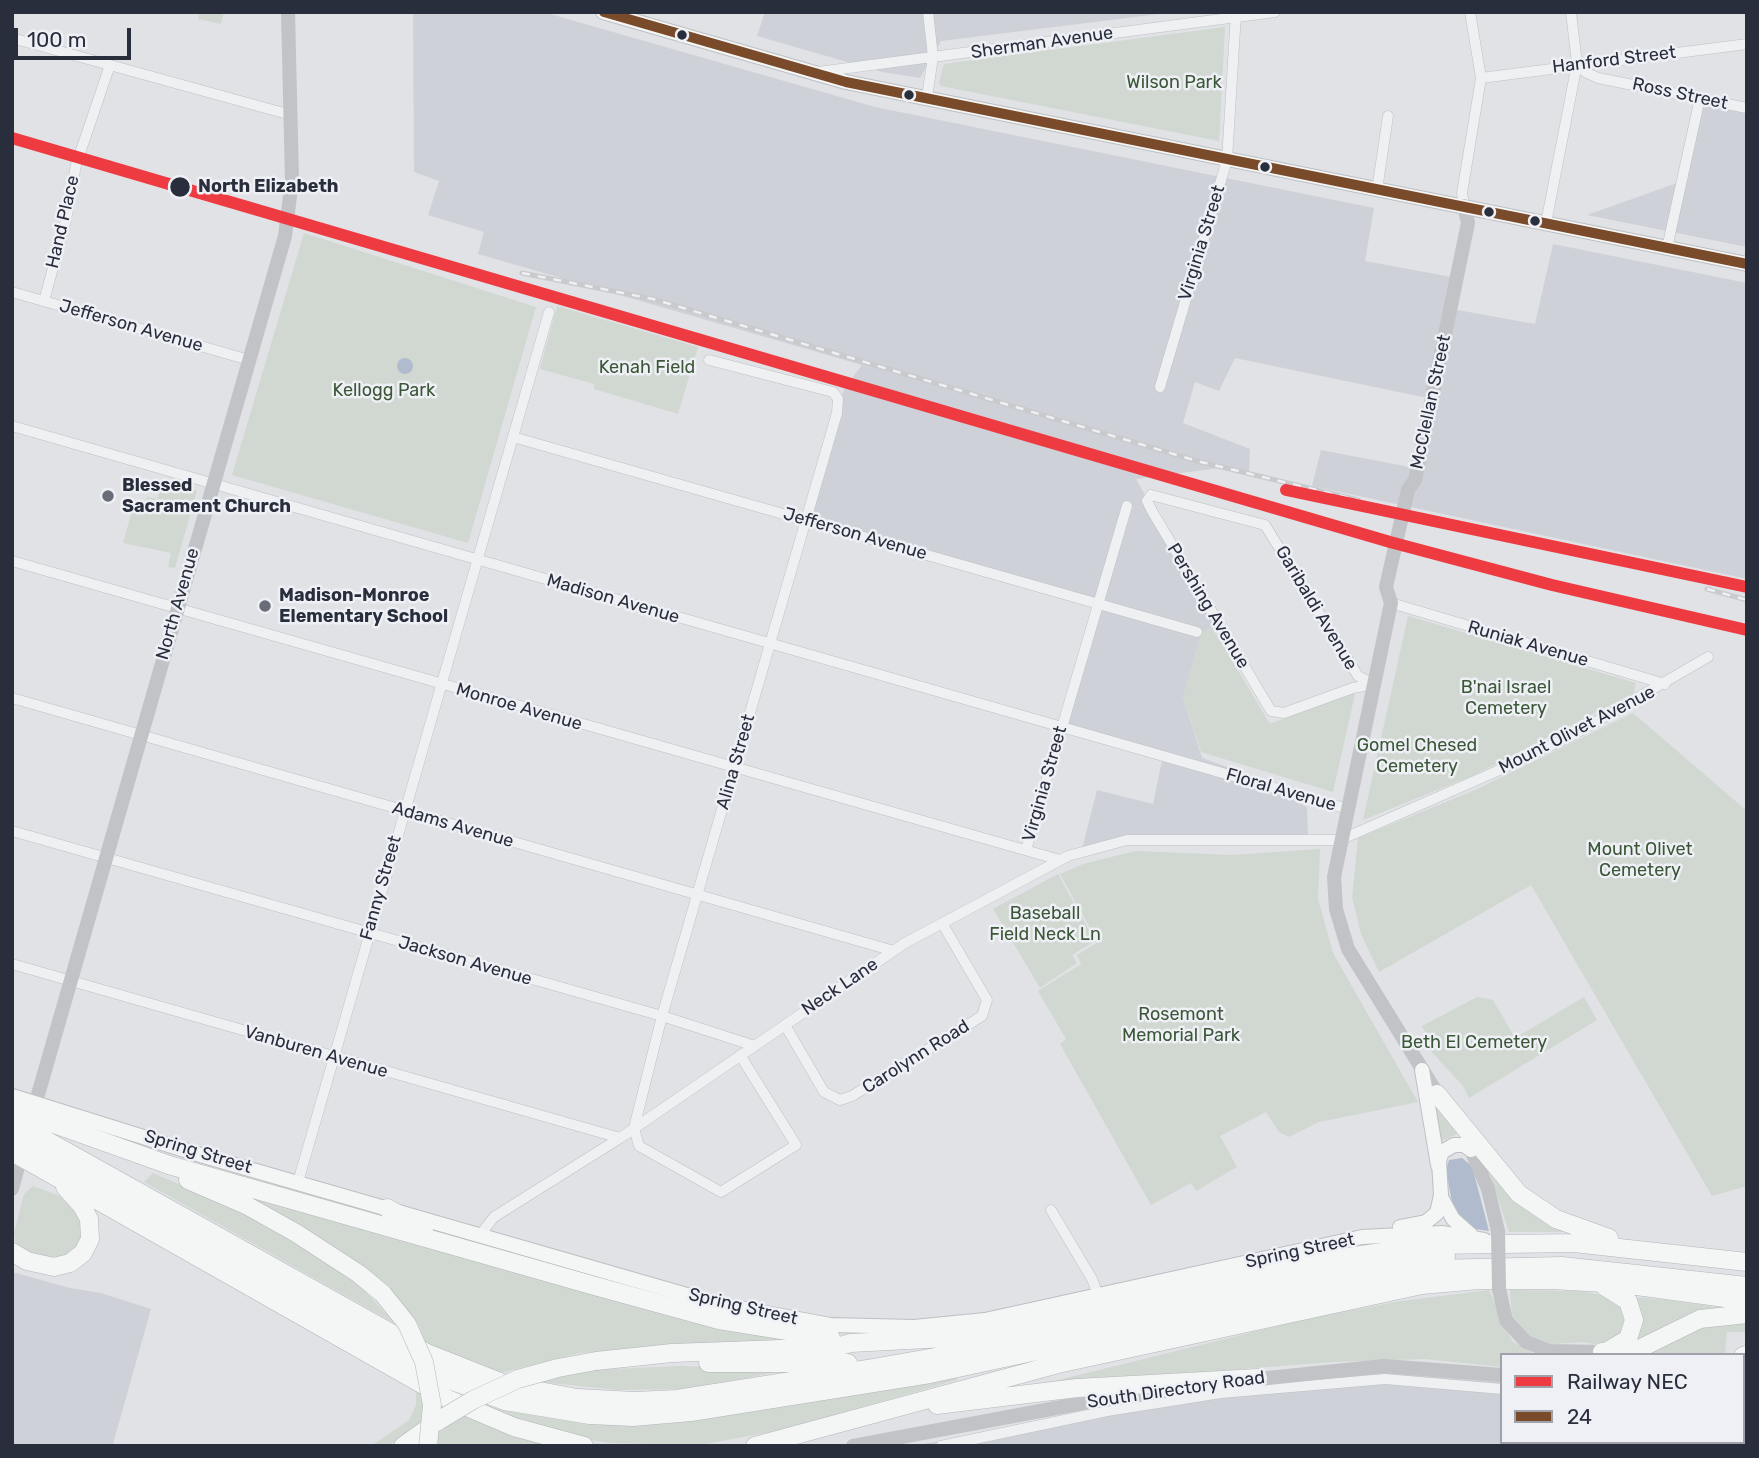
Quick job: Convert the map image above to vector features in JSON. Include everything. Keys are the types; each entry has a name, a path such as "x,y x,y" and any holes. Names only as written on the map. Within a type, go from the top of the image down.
{"highway":[{"path":"1437,1094 1468,1128 1510,1185 1538,1208 1593,1234 1660,1251"},
{"path":"12,1109 22,1132 50,1172 87,1214 90,1234 86,1249 75,1260 54,1267 22,1259 12,1252"},
{"path":"22,1132 87,1138 169,1165 719,1320 851,1343"},
{"path":"22,1132 424,1370 505,1401 590,1415 640,1417 691,1412 921,1376 1349,1284 1433,1269 1505,1265 1576,1267 1747,1286"},
{"path":"22,1132 427,1353 480,1376 522,1388 592,1399 662,1400 930,1359 1334,1272 1412,1259 1547,1254 1633,1260 1747,1274"},
{"path":"87,1138 262,1213 359,1274 383,1294 410,1330 424,1362 432,1405 428,1446"},
{"path":"50,1172 461,1405 521,1430 584,1446"},
{"path":"387,1208 411,1223 445,1235 464,1248"},
{"path":"403,1446 473,1400 511,1382 551,1369 596,1361 680,1353 836,1347 851,1343 965,1337 1334,1258 1418,1246 1488,1237 1660,1251 1747,1262"},
{"path":"755,1446 919,1399 1076,1359 1394,1289 1494,1280 1599,1283 1747,1301"},
{"path":"1599,1283 1625,1298 1634,1320 1633,1328 1625,1341 1602,1352"},
{"path":"1602,1352 1637,1350 1705,1318 1747,1314"},
{"path":"596,1361 840,1364 930,1359"},
{"path":"865,1416 1065,1390 1258,1384"}],"main road":[{"name":"North Avenue","path":"12,1189 22,1132 71,981 291,208 288,12"},
{"path":"603,12 630,16 813,72 1206,156 1747,264"},
{"name":"McClellan Street","path":"1464,206 1468,223 1415,480 1408,491 1385,587 1391,603 1340,840 1334,889 1344,940 1364,979 1471,1150 1491,1199 1488,1237 1506,1320 1516,1334 1531,1345 1550,1350 1602,1352"},
{"path":"1362,1237 1426,1222 1437,1213 1441,1195 1439,1172 1422,1070"},
{"name":"Spring Street","path":"12,1096 22,1132 298,1182 731,1307 830,1325 901,1328 954,1324 1362,1237 1434,1233 1488,1237"},
{"path":"1439,1172 1439,1158 1445,1150 1461,1145 1471,1150"},
{"path":"1441,1195 1452,1219 1488,1237"},
{"name":"South Directory Road","path":"853,1446 1083,1402 1258,1384 1384,1366 1500,1375"}],"street":[{"path":"928,12 933,57 928,97"},
{"path":"1464,206 1462,192 1481,78 1470,12"},
{"path":"1546,223 1577,64 1571,12"},
{"name":"Sherman Avenue","path":"813,72 1237,14 1273,13"},
{"name":"Virginia Street","path":"1160,387 1227,160 1237,14"},
{"path":"12,38 291,115"},
{"name":"Hanford Street","path":"1481,78 1747,44"},
{"name":"Ross Street","path":"1577,64 1585,72 1598,78 1747,108"},
{"name":"Hand Place","path":"44,301 66,220 84,135 110,65"},
{"path":"1667,248 1699,98"},
{"path":"1377,190 1388,116"},
{"name":"Jefferson Avenue","path":"12,292 249,360"},
{"name":"Fanny Street","path":"298,1182 403,810 549,312"},
{"name":"Alina Street","path":"634,1128 662,1016 837,413 837,396 833,392 709,360"},
{"name":"Madison Avenue","path":"12,426 1215,770"},
{"name":"Jefferson Avenue","path":"513,437 1197,632"},
{"name":"Pershing Avenue","path":"1265,525 1151,495 1147,501 1267,706 1276,713 1284,713 1353,688 1374,684"},
{"name":"Virginia Street","path":"1060,860 1026,850 1127,506"},
{"name":"Garibaldi Avenue","path":"1265,525 1358,676 1374,684"},
{"name":"Monroe Avenue","path":"12,561 1026,850"},
{"name":"Runiak Avenue","path":"1391,603 1665,684"},
{"name":"Mount Olivet Avenue","path":"1241,841 1340,840 1573,735 1708,657"},
{"name":"Adams Avenue","path":"12,698 894,951"},
{"name":"Floral Avenue","path":"1215,770 1348,809"},
{"name":"Jackson Avenue","path":"12,831 662,1016 755,1046"},
{"name":"Neck Lane","path":"480,1236 494,1217 620,1138 894,951 1060,860 1127,840 1241,841"},
{"name":"Carolynn Road","path":"785,1025 824,1092 840,1100 852,1097 982,1016 987,1000 942,923"},
{"name":"Vanburen Avenue","path":"12,964 620,1138"},
{"path":"634,1128 639,1146 721,1192 796,1145 740,1055"},
{"path":"1051,1210 1092,1279 1098,1295"},
{"path":"941,1446 1128,1407 1258,1384 1392,1378 1500,1389"}],"shaded area":[{"path":"413,12 543,12 875,107 1374,208 1365,261 1457,278 1452,309 1535,324 1553,244 1747,283 1747,579 1312,486 1321,450 1420,469 1437,400 1235,358 1219,391 1195,382 1183,423 1250,449 1249,474 1219,468 1136,479 1218,625 1202,632 1183,697 1202,758 1230,768 1307,807 1308,834 1267,843 1102,842 1081,853 1097,790 1153,804 1163,756 1066,728 1101,606 807,520 844,389 862,365 478,254 484,232 428,215 439,181 414,172"},
{"path":"765,12 1175,12 941,41 920,78 882,72 757,36"},
{"path":"1697,96 1747,108 1747,247 1587,215 1680,182"},
{"path":"12,1272 70,1288 101,1293 151,1309 113,1444 119,1446 12,1446"},
{"path":"1390,1372 1500,1381 1500,1444 1745,1444 1745,1405 1747,1446 911,1446 1275,1383"}],"green space":[{"path":"200,12 224,12 221,24 198,19"},
{"name":"Wilson Park","path":"1225,27 1219,141 941,86 939,83 944,64"},
{"name":"Kellogg Park","path":"304,233 536,307 468,543 232,475"},
{"name":"Kenah Field","path":"557,306 698,347 678,414 594,389 594,384 540,369"},
{"path":"164,479 197,491 175,568 168,567 171,553 123,543 134,504 144,507 147,497 157,499"},
{"name":"B'nai Israel Cemetery","path":"1408,616 1636,683 1634,693 1474,775 1363,820"},
{"path":"1212,627 1270,724 1352,692 1355,694 1333,792 1201,752 1183,697 1202,632"},
{"name":"Mount Olivet Cemetery","path":"1633,713 1747,811 1747,1186 1712,1196 1531,885 1379,972 1361,934 1352,897 1358,838 1475,790"},
{"name":"Rosemont Memorial Park","path":"1320,849 1318,899 1333,953 1418,1102 1319,1122 1289,1137 1279,1132 1266,1112 1220,1136 1237,1167 1196,1191 1191,1183 1151,1205 1060,1044 1066,1039 1038,991 1081,964 1077,955 1098,942 1060,874 1083,864 1135,851 1232,855"},
{"name":"Baseball Field Neck Ln","path":"1058,874 1095,941 1072,955 1077,963 1040,988 993,909"},
{"name":"Beth El Cemetery","path":"1477,997 1493,1000 1515,1038 1584,997 1597,1020 1469,1098 1463,1086 1429,1049 1429,1039 1422,1026"},
{"path":"1433,1101 1457,1134 1440,1142"},
{"path":"1488,1168 1570,1232 1509,1232"},
{"path":"153,1173 282,1229 359,1284 394,1323 144,1182"},
{"path":"198,1178 672,1313 792,1341 580,1353 500,1373 426,1343 418,1324 400,1300 385,1287"},
{"path":"33,1186 60,1196 81,1218 85,1237 69,1258 40,1259 16,1245 14,1233 24,1194"},
{"path":"1489,1290 1512,1341 1533,1353 1500,1353 1500,1367 1425,1359 1332,1362 1038,1385 1310,1318 1401,1301"},
{"path":"1510,1290 1580,1291 1613,1297 1625,1306 1628,1322 1624,1336 1607,1346 1583,1342 1552,1344 1530,1336 1512,1315"},
{"path":"1633,1297 1668,1300 1723,1308 1631,1345"},
{"path":"1747,1319 1747,1332 1727,1332 1725,1353 1632,1353 1697,1324"},
{"path":"679,1366 791,1369 691,1389 618,1390 540,1382 592,1370"},
{"path":"956,1375 957,1380 781,1430 700,1445 609,1443 544,1432 478,1406 489,1400 546,1415"},
{"path":"416,1392 424,1394 424,1419 389,1446 371,1446 409,1420 416,1405"},
{"path":"466,1413 556,1446 420,1446"}],"water":[{"path":"405,358 411,360 411,372 405,374 399,372 397,366 399,360"},
{"path":"1462,1158 1472,1166 1489,1231 1475,1229 1453,1209 1446,1169 1449,1160"}],"railway":[{"path":"522,273 653,299 1197,461 1358,500"},
{"path":"1707,589 1747,600"}],"rail line":[{"name":"NEC","path":"12,138 1390,542 1552,585 1747,630"},
{"name":"NEC","path":"1286,490 1747,587"}],"transit line":[{"name":"24","path":"604,12 846,82 1747,264"}],"place":[{"name":"North Elizabeth","path":"180,187"},
{"name":"Blessed Sacrament Church","path":"108,496"},
{"name":"Madison-Monroe Elementary School","path":"265,606"}],"park label":[{"name":"Gomel Chesed Cemetery","path":"1417,756"}]}
